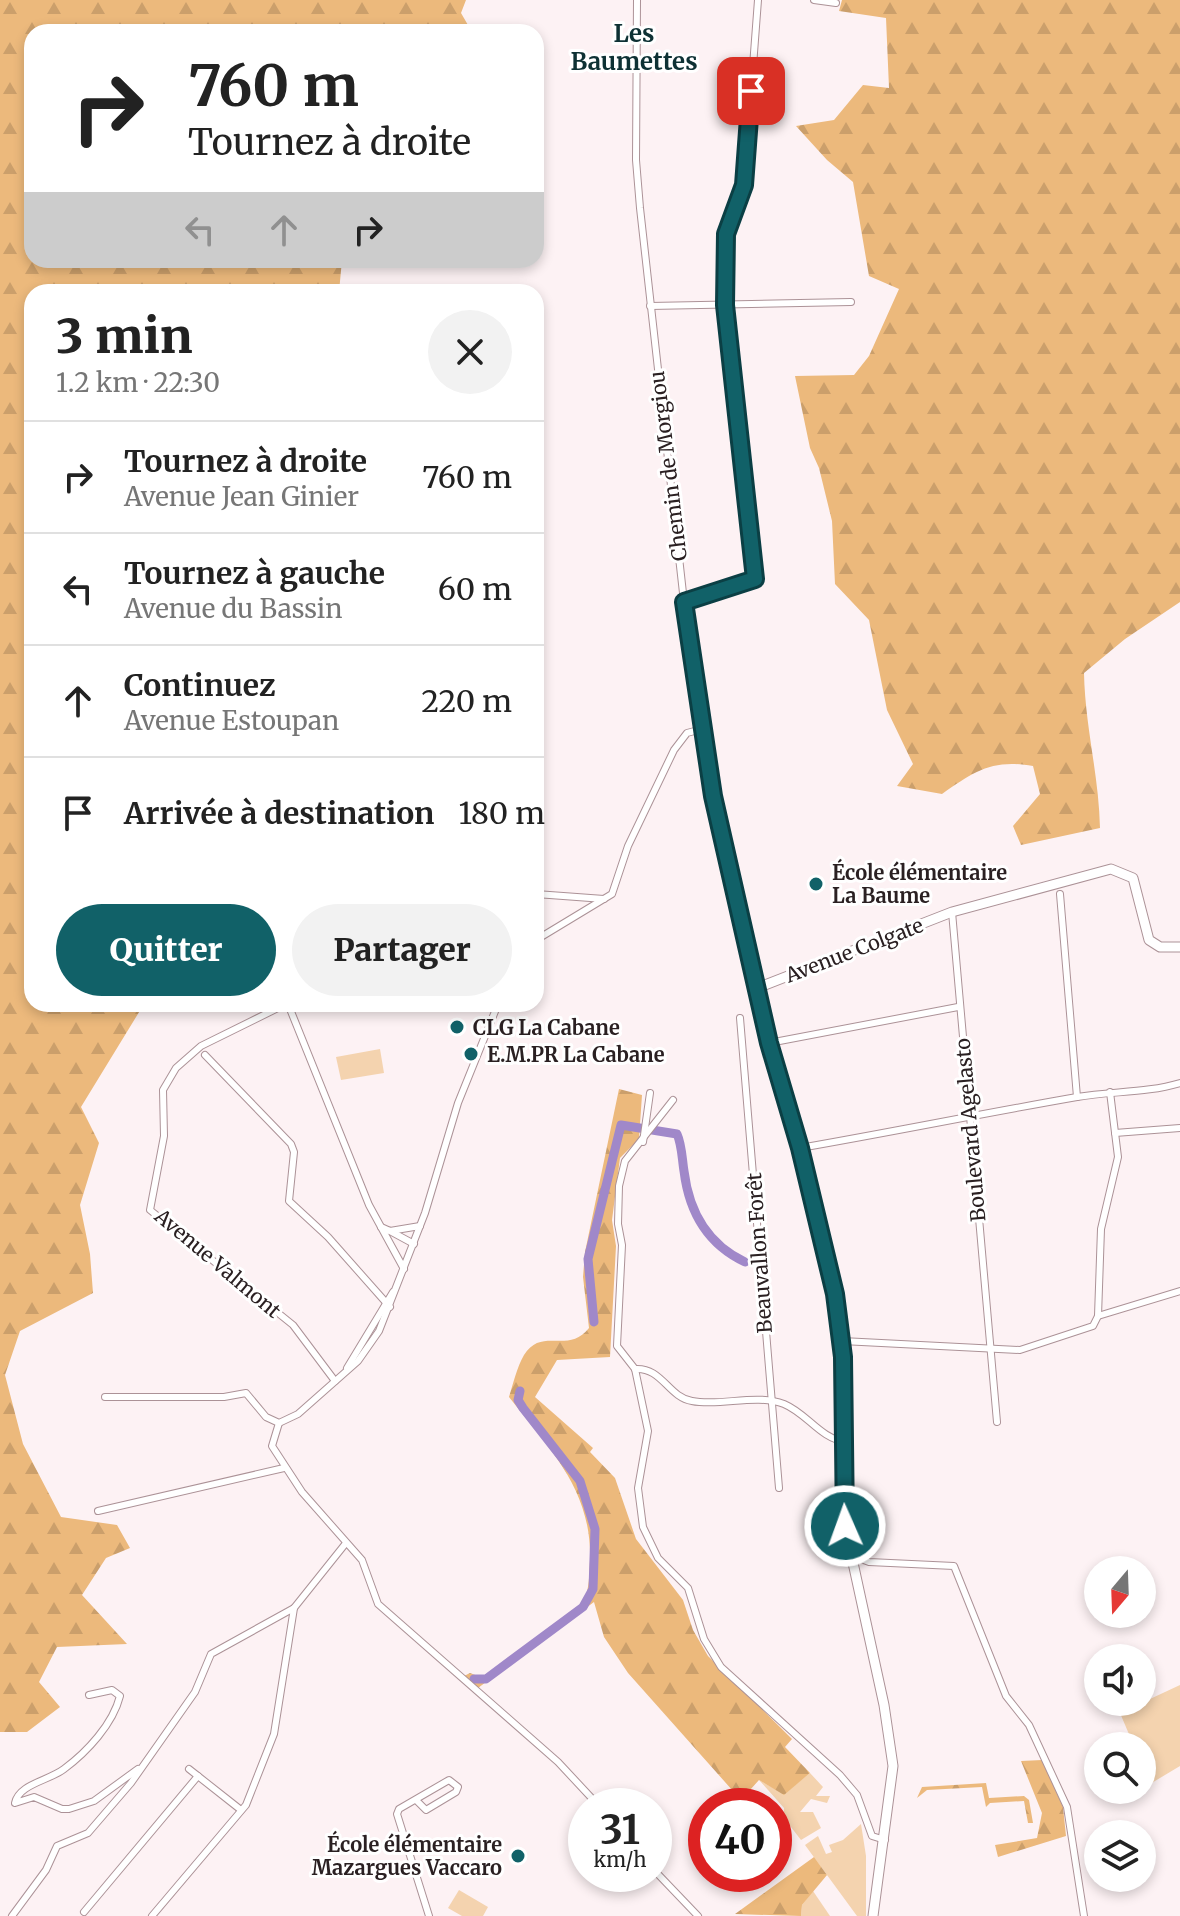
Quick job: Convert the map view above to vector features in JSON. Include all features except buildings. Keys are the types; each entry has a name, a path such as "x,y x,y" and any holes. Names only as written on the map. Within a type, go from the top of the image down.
{"street":[{"name":"Chemin de Morgiou","path":"637,0 636,160 684,602 702,729 713,796 769,1043 824,1245 842,1341 846,1442 843,1500 848,1554 890,1739 892,1790 873,1916"},
{"path":"684,602 755,579 725,305 726,234 744,185 758,0"},
{"path":"814,0 836,3"},
{"path":"650,306 851,302"},
{"path":"544,935 604,899 617,886 628,846 674,750 687,733 702,729"},
{"name":"Avenue Colgate","path":"757,988 952,912 1111,869 1120,870 1133,878 1149,940 1160,947 1180,947"},
{"path":"1060,894 1077,1097"},
{"path":"544,895 604,899"},
{"name":"Boulevard Agelasto","path":"952,912 997,1422"},
{"path":"769,1043 958,1007"},
{"name":"Avenue Valmont","path":"271,1012 201,1046 189,1056 163,1090 164,1136 150,1210 293,1325 335,1381"},
{"path":"290,1012 380,1226 404,1269"},
{"path":"495,1012 458,1103 414,1244 367,1349 298,1414 279,1423 272,1446 284,1468 362,1560 378,1604 558,1762 582,1788"},
{"name":"Beauvallon Forêt","path":"740,1018 779,1488"},
{"path":"205,1055 291,1144 294,1152 289,1201 328,1237 388,1305"},
{"path":"800,1148 1077,1097 1155,1090 1180,1083"},
{"path":"842,1341 990,1349 1033,1347 1089,1329 1098,1317 1101,1229 1118,1157 1110,1092"},
{"path":"643,1142 650,1093"},
{"path":"673,1100 625,1161 619,1186 618,1224 622,1245 617,1346 635,1369 649,1438 638,1488 643,1527 658,1558 688,1588 704,1639 721,1667 840,1775 857,1795 872,1836 885,1840"},
{"path":"1115,1133 1180,1128"},
{"path":"380,1226 414,1244"},
{"path":"390,1231 420,1226"},
{"path":"1098,1317 1180,1291"},
{"path":"635,1369 657,1373 692,1402 770,1401 793,1408 827,1437 846,1442"},
{"path":"105,1397 224,1397 246,1393 266,1417 279,1423"},
{"path":"98,1511 284,1468"},
{"path":"12,1916 38,1880 57,1846 88,1833 145,1764 195,1692 211,1654 294,1608 346,1543"},
{"path":"848,1554 869,1562 954,1566 1006,1696 1029,1725 1067,1807 1084,1916"},
{"path":"152,1916 241,1810 274,1734 294,1608"},
{"path":"89,1695 112,1690 120,1696 104,1727 78,1757 51,1778 24,1788 15,1803 34,1797 62,1809 88,1803 145,1764"},
{"path":"189,1769 241,1810"},
{"path":"84,1912 198,1776"},
{"path":"416,1800 426,1810 456,1792 458,1787 449,1780 399,1809 397,1817 429,1916"},
{"path":"672,1889 698,1916"}],"shaded area":[{"path":"380,1049 384,1073 341,1080 336,1057"},
{"path":"1180,1685 1180,1766 1156,1780 1156,1732 1128,1732 1121,1716 1156,1716 1156,1696"},
{"path":"810,1773 823,1787 816,1796 830,1796 827,1803 811,1799 800,1812 813,1812 821,1828 801,1840 792,1828 791,1788"},
{"path":"861,1824 866,1856 866,1916 857,1916 805,1845 818,1836 826,1854 832,1852 829,1845 843,1840"},
{"path":"459,1890 488,1907 483,1916 462,1916 448,1908"},
{"path":"813,1891 830,1916 801,1916 802,1905"}],"green space":[{"path":"0,0 466,0 461,13 467,24 24,24 24,268 341,268 340,284 24,284 24,1012 139,1012 81,1107 99,1143 80,1205 90,1254 93,1293 20,1331 5,1375 23,1444 61,1517 117,1525 130,1548 106,1558 82,1595 127,1644 57,1647 39,1682 60,1707 27,1732 0,1732"},
{"path":"842,0 1180,0 1180,602 1125,639 1084,673 1100,828 1021,845 1013,826 1040,794 1033,766 1006,764 984,769 942,794 897,786 913,764 887,710 869,620 835,584 832,521 819,468 810,448 795,376 854,375 869,356 899,289 869,276 853,182 827,160 796,126 834,120 863,85 889,88 886,18 839,11"},
{"path":"619,1089 642,1095 639,1139 620,1158 612,1220 616,1246 610,1357 557,1360 535,1397 593,1448 590,1452 615,1478 636,1539 683,1600 693,1630 708,1656 792,1739 785,1747 810,1773 792,1788 772,1788 759,1780 752,1788 730,1788 628,1673 604,1637 594,1602 478,1688 464,1676 470,1673 483,1678 583,1602 587,1592 589,1535 576,1491 553,1453 509,1397 519,1365 531,1347 539,1342 573,1340 589,1328 583,1277 585,1252"},
{"path":"1042,1760 1063,1807 1066,1836 998,1857 995,1845 1037,1838 1042,1813 1021,1761"},
{"path":"986,1783 989,1798 1024,1796 1029,1800 1033,1823 1028,1823 1024,1801 990,1803 986,1807 982,1787 927,1790 917,1798 922,1787"},
{"path":"814,1857 827,1875 802,1905 801,1916 735,1914 765,1892 792,1892 792,1873"}],"waterway":[{"path":"594,1322 588,1259 621,1125 677,1134 686,1186 695,1213 720,1246 745,1262"},
{"path":"474,1679 486,1679 583,1607 593,1589 595,1529 580,1481 523,1408 518,1400 520,1391"}],"place":[{"name":"École élémentaire La Baume","path":"816,884"},
{"name":"CLG La Cabane","path":"457,1027"},
{"name":"E.M.PR La Cabane","path":"471,1054"},
{"name":"École élémentaire Mazargues Vaccaro","path":"518,1856"}],"district":[{"name":"Les Baumettes","path":"634,47"}],"route":[{"path":"751,91 744,185 726,234 725,305 755,579 684,602 713,796 769,1043 800,1148 835,1294 843,1357 845,1526"}]}
